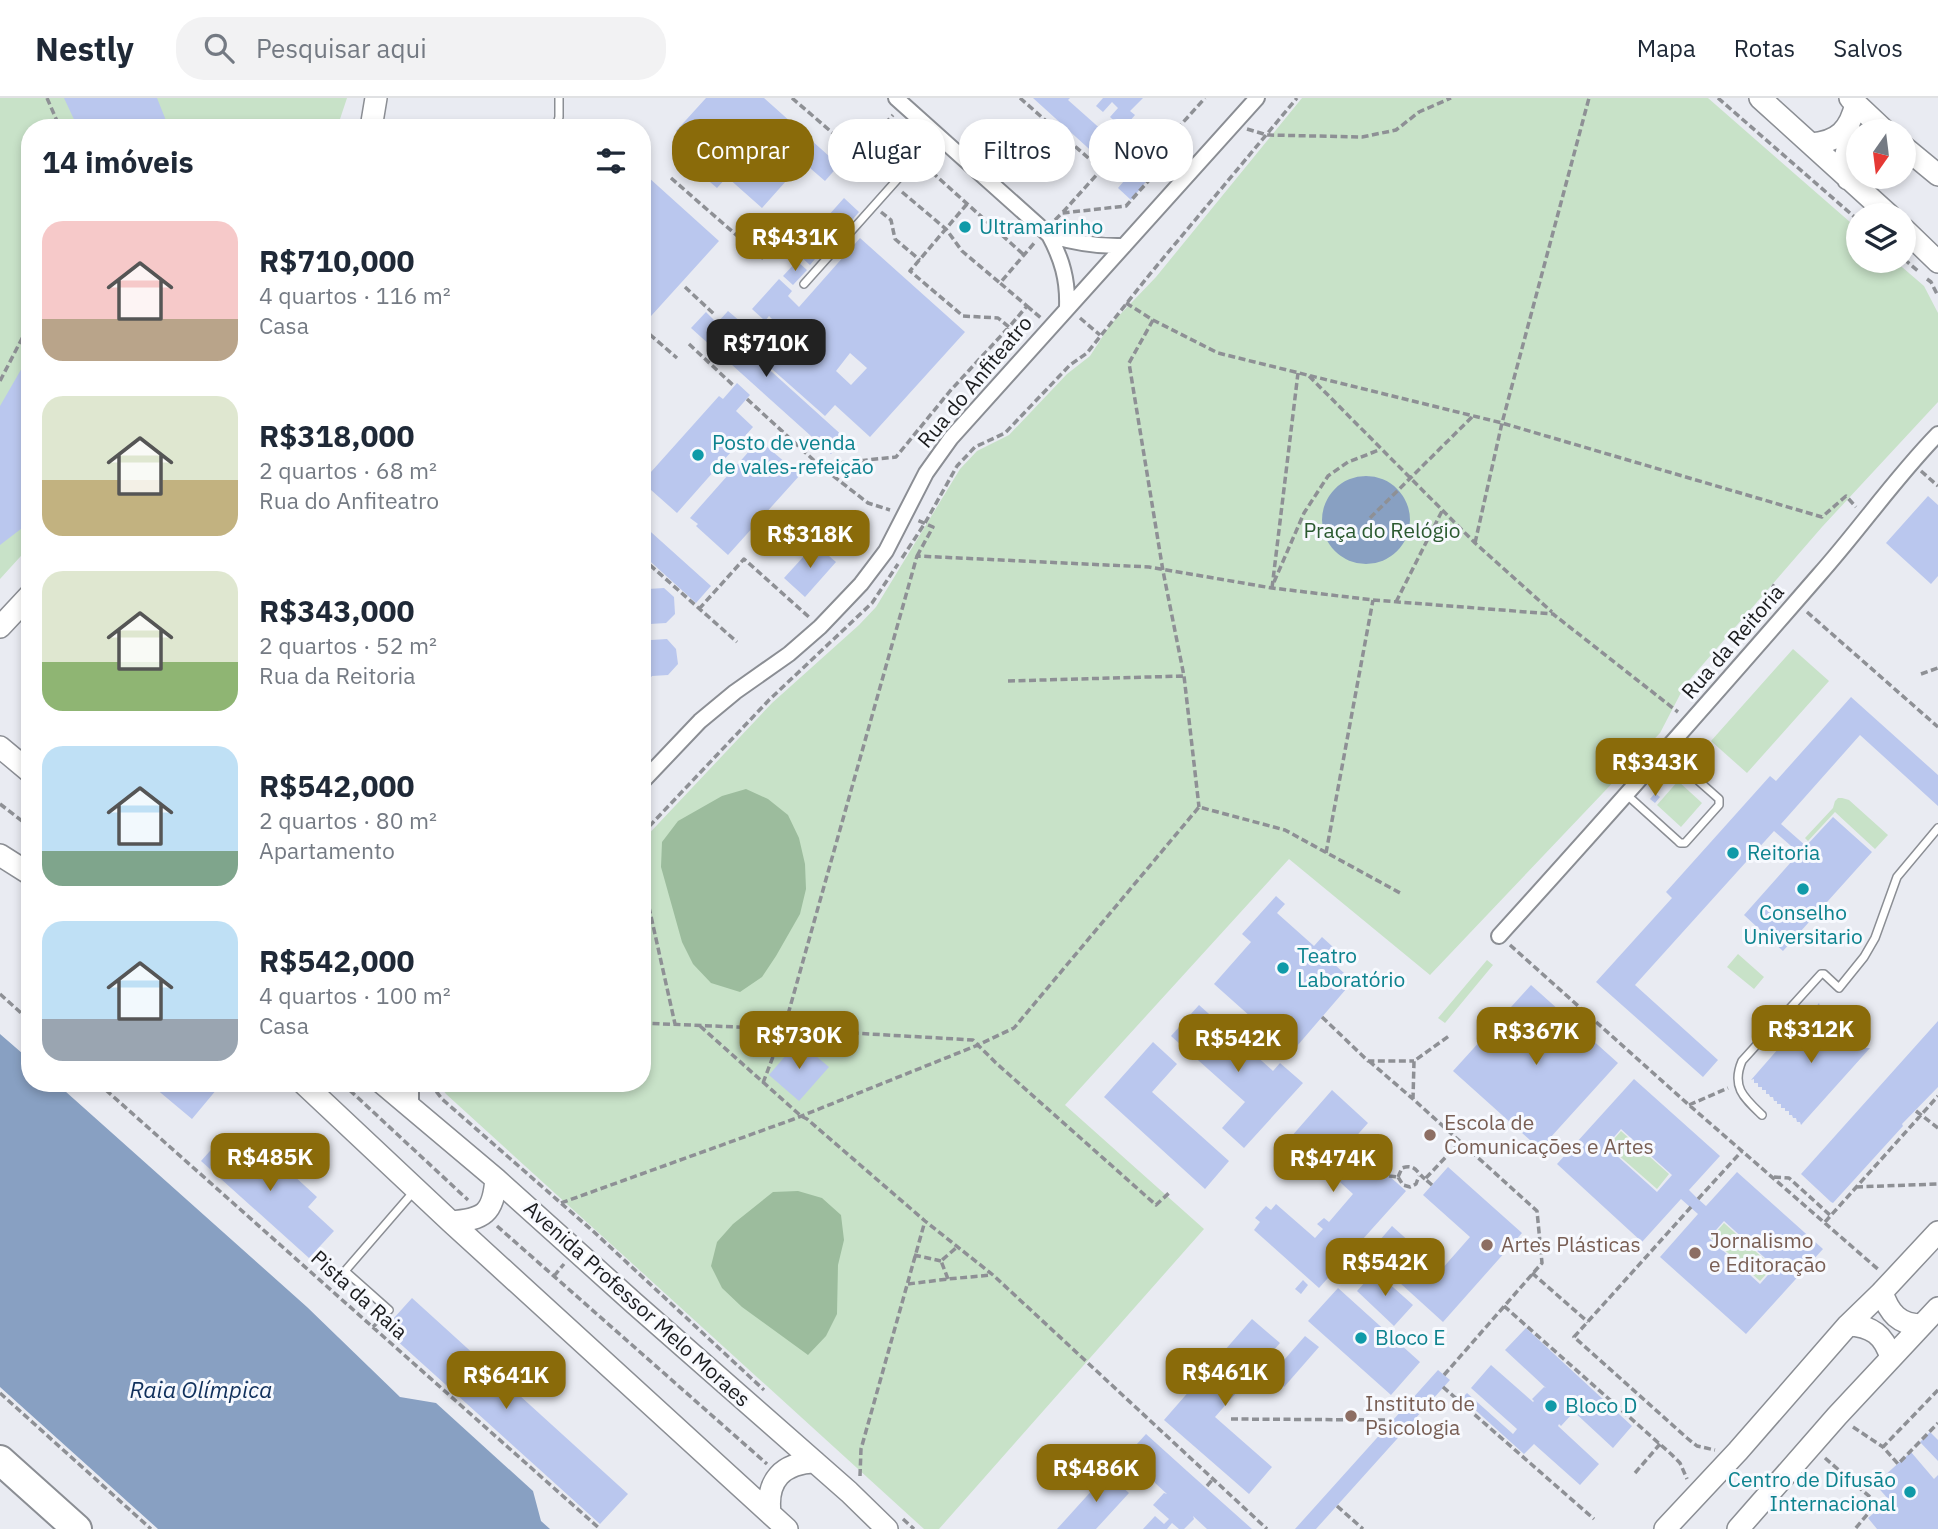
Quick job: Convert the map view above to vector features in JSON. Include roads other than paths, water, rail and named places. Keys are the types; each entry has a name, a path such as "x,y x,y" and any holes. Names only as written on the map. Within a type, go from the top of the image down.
{"highway":[{"path":"0,1460 77,1529"}],"street":[{"path":"372,119 376,98"},
{"name":"Rua do Anfiteatro","path":"651,773 700,721 735,692 789,654 820,627 861,584 886,551 926,473 951,438 1257,98"},
{"path":"1760,98 1846,177"},
{"path":"899,101 919,119"},
{"path":"1811,144 1824,143 1846,128 1853,117 1853,101"},
{"path":"1853,101 1870,119"},
{"path":"945,142 1047,233 1059,253 1065,271 1067,307"},
{"path":"1846,153 1846,172"},
{"path":"1916,157 1938,175"},
{"path":"1859,189 1875,203"},
{"path":"1047,233 1075,243 1099,247 1124,246"},
{"path":"1916,241 1938,262"},
{"name":"Rua da Reitoria","path":"1499,936 1666,752 1796,602 1911,462 1938,434"},
{"path":"0,627 21,605"},
{"path":"0,747 21,763"},
{"path":"0,855 21,868"},
{"path":"313,1092 787,1529"},
{"name":"Avenida Professor Melo Moraes","path":"392,1092 496,1179 816,1462 892,1520"},
{"path":"411,1092 411,1108"},
{"path":"451,1222 476,1219 485,1214 495,1194 496,1179"},
{"path":"1665,1529 1738,1451 1848,1325 1938,1233"},
{"path":"1887,1287 1889,1310 1895,1317 1912,1325 1922,1325"},
{"path":"1738,1529 1837,1416 1938,1308"},
{"path":"1848,1325 1871,1330 1880,1337 1891,1358"},
{"path":"770,1513 771,1487 779,1475 802,1462 816,1462"}],"lane":[{"path":"558,119 559,98"},
{"path":"804,284 895,182"},
{"path":"1626,794 1679,842 1685,843 1719,805 1719,799 1666,752"},
{"path":"1762,1115 1743,1097 1738,1079 1739,1069 1749,1052 1821,974 1839,988 1864,957 1875,938 1898,877 1938,828"},
{"path":"388,1310 345,1271 415,1189"}],"water":[{"path":"1366,476 1383,480 1397,489 1406,503 1410,520 1406,537 1397,551 1383,560 1366,564 1349,560 1335,551 1326,537 1322,520 1326,503 1335,489 1349,480"},
{"name":"Raia Olímpica","path":"0,1034 21,1052 21,1092 66,1092 307,1307 400,1397 436,1403 533,1491 541,1521 550,1529 158,1529 0,1387"}],"place":[{"name":"Ultramarinho","path":"965,227"},
{"name":"Posto de venda de vales-refeição","path":"698,455"},
{"name":"Reitoria","path":"1733,853"},
{"name":"Conselho Universitario","path":"1803,889"},
{"name":"Teatro Laboratório","path":"1283,968"},
{"name":"Escola de Comunicações e Artes","path":"1430,1135"},
{"name":"Artes Plásticas","path":"1487,1245"},
{"name":"Jornalismo e Editoração","path":"1695,1253"},
{"name":"Bloco E","path":"1361,1338"},
{"name":"Bloco D","path":"1551,1406"},
{"name":"Instituto de Psicologia","path":"1351,1416"},
{"name":"Centro de Difusão Internacional","path":"1910,1492"}],"park label":[{"name":"Praça do Relógio","path":"1382,531"}]}
